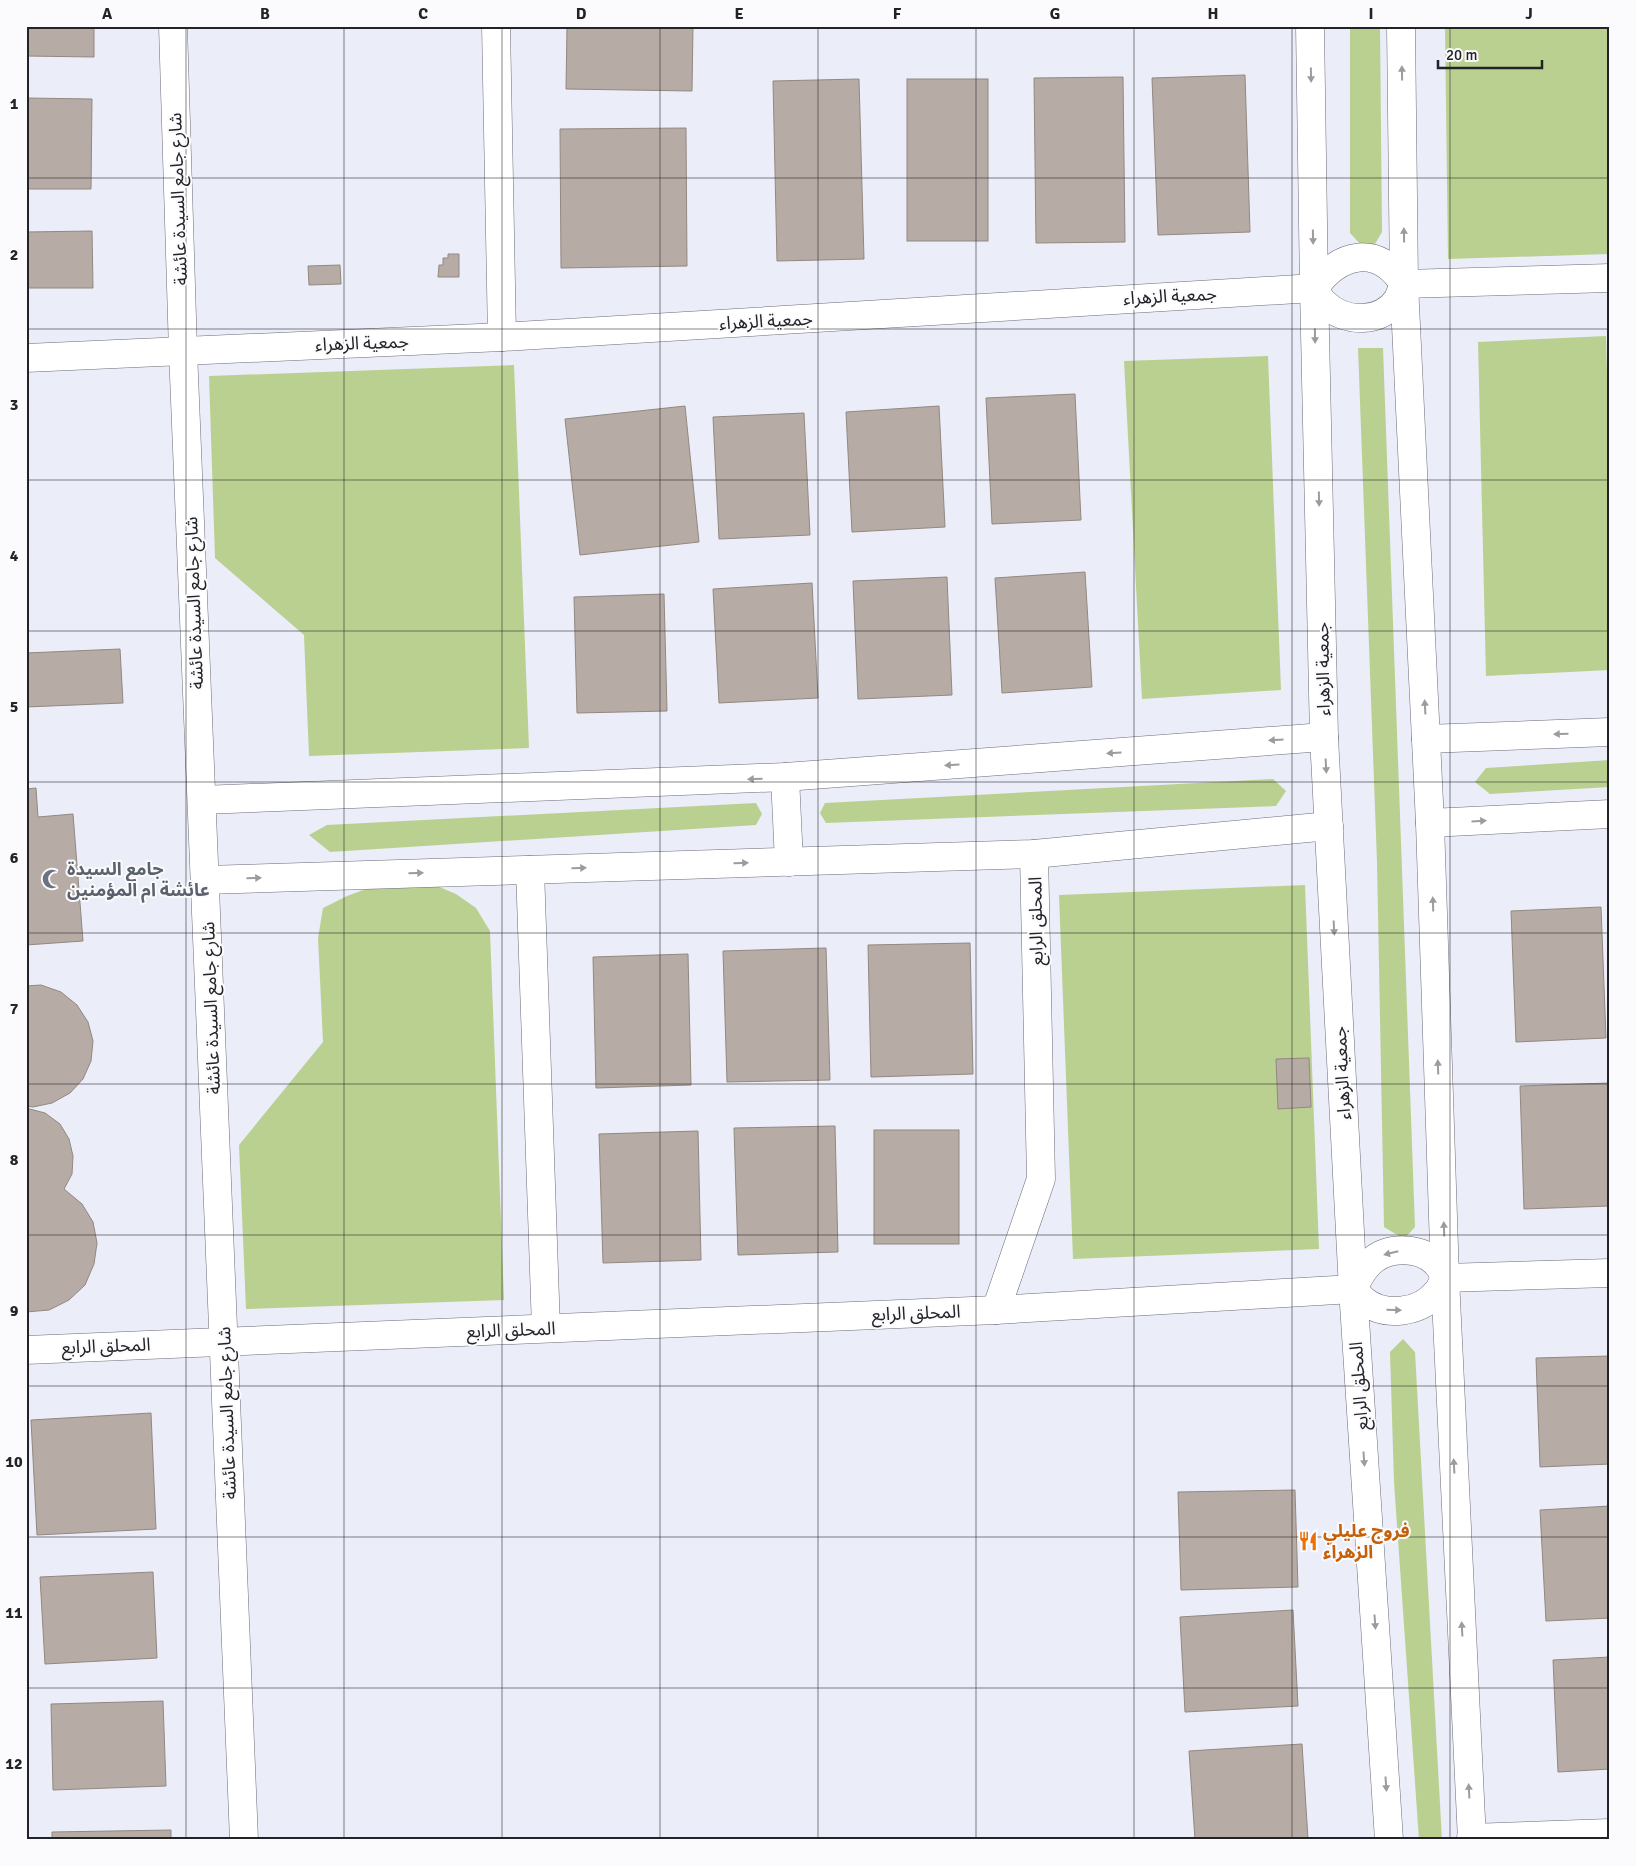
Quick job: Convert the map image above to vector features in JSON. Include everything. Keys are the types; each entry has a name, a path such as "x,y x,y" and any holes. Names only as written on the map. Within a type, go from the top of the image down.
{"street":[{"name":"شارع جامع السيدة عائشة","path":"173,26 183,351 244,1840"},
{"path":"496,26 502,337"},
{"path":"1310,26 1314,288 1322,302 1336,313 1352,319 1369,318 1384,311 1397,300 1404,284"},
{"path":"1401,26 1404,284 1430,823 1445,1278 1472,1839 1610,1833"},
{"path":"1314,288 1324,274 1336,264 1352,258 1368,258 1383,262 1396,272 1404,284"},
{"path":"1404,284 1610,278"},
{"name":"جمعية الزهراء","path":"26,358 502,337 1314,288 1324,737 1353,1289"},
{"path":"1426,739 1610,732"},
{"path":"202,800 786,778 1324,737"},
{"path":"786,778 789,862"},
{"path":"1430,823 1610,814"},
{"path":"205,880 1034,854 1329,826"},
{"name":"المحلق الرابع","path":"996,1310 1042,1180 1034,854"},
{"path":"530,870 546,1328"},
{"path":"1406,1250 1423,1254 1437,1264 1445,1278 1438,1292 1425,1302 1410,1309 1394,1311 1378,1308 1364,1301 1353,1289 1362,1271 1374,1259 1390,1252 1406,1250"},
{"path":"1445,1278 1610,1273"},
{"name":"المحلق الرابع","path":"26,1350 996,1310 1353,1289 1389,1840"}],"green space":[{"path":"1350,26 1380,26 1382,232 1375,244 1361,245 1350,233"},
{"path":"1445,26 1610,26 1610,254 1448,259"},
{"path":"1606,336 1610,488 1610,670 1486,676 1478,342"},
{"path":"1358,348 1383,348 1415,1227 1404,1239 1384,1227 1377,862"},
{"path":"1268,356 1281,690 1142,699 1124,361"},
{"path":"514,365 529,748 309,756 304,635 215,558 209,376"},
{"path":"1610,760 1610,787 1490,794 1475,782 1486,768"},
{"path":"1273,779 1286,791 1276,806 826,823 820,813 825,803"},
{"path":"756,803 762,814 756,825 330,852 309,835 327,825"},
{"path":"430,883 456,894 476,908 490,931 504,1300 246,1309 239,1145 323,1042 318,938 323,908 347,896 377,885"},
{"path":"1305,885 1319,1249 1073,1259 1059,895"},
{"path":"1403,1339 1415,1352 1442,1840 1419,1840 1394,1482 1390,1352"}],"building":[{"path":"26,26 94,26 94,57 26,56"},
{"path":"567,26 693,26 692,91 566,89"},
{"path":"1245,75 1250,232 1158,235 1152,78"},
{"path":"1123,77 1125,242 1036,243 1034,78"},
{"path":"859,79 864,259 777,261 773,81"},
{"path":"907,79 988,79 988,241 907,241"},
{"path":"26,98 92,99 91,189 26,189"},
{"path":"686,128 687,266 561,268 560,129"},
{"path":"92,231 93,288 26,288 26,232"},
{"path":"448,254 459,254 459,277 438,277 439,265 443,265 443,258 448,258"},
{"path":"340,265 341,284 309,285 308,266"},
{"path":"1075,394 1081,520 992,524 986,398"},
{"path":"685,406 699,542 580,555 565,419"},
{"path":"939,406 945,527 852,532 846,412"},
{"path":"804,413 810,535 719,539 713,417"},
{"path":"1085,572 1092,687 1002,693 995,578"},
{"path":"947,577 952,695 858,699 853,581"},
{"path":"812,583 818,698 719,703 713,589"},
{"path":"664,594 667,711 577,713 574,597"},
{"path":"120,649 123,703 26,707 26,653"},
{"name":"جامع السيدة عائشة ام المؤمنين","path":"36,788 38,817 73,814 83,941 26,945 26,789"},
{"path":"1601,907 1606,1038 1516,1042 1511,911"},
{"path":"970,943 973,1074 871,1077 868,945"},
{"path":"826,948 830,1080 727,1082 723,951"},
{"path":"688,954 691,1085 596,1088 593,957"},
{"path":"41,985 61,992 77,1005 88,1022 93,1041 91,1061 83,1079 70,1093 52,1103 33,1107 26,1106 26,986"},
{"path":"1309,1058 1311,1107 1278,1109 1276,1059"},
{"path":"1610,1083 1610,1206 1524,1209 1520,1086"},
{"path":"26,1108 45,1113 60,1124 69,1139 73,1156 72,1174 64,1189 82,1204 93,1222 97,1243 94,1264 85,1285 69,1300 49,1310 26,1312"},
{"path":"835,1126 838,1252 738,1255 734,1128"},
{"path":"874,1130 959,1130 959,1244 874,1244"},
{"path":"698,1131 701,1260 603,1263 599,1134"},
{"path":"1610,1356 1610,1464 1540,1467 1536,1358"},
{"path":"151,1413 156,1529 37,1535 31,1420"},
{"path":"1295,1490 1298,1587 1181,1590 1178,1492"},
{"path":"1610,1506 1610,1618 1546,1621 1540,1510"},
{"path":"153,1572 157,1658 45,1664 40,1577"},
{"path":"1293,1610 1298,1706 1185,1712 1180,1617"},
{"path":"1610,1657 1610,1769 1558,1772 1553,1660"},
{"path":"163,1701 166,1786 53,1790 51,1704"},
{"path":"1302,1744 1308,1839 1195,1840 1189,1751"},
{"path":"171,1830 171,1840 52,1840 52,1832"}],"place":[{"name":"جامع السيدة عائشة ام المؤمنين","path":"52,879"},
{"name":"فروج عليلي الزهراء","path":"1308,1541"}]}
